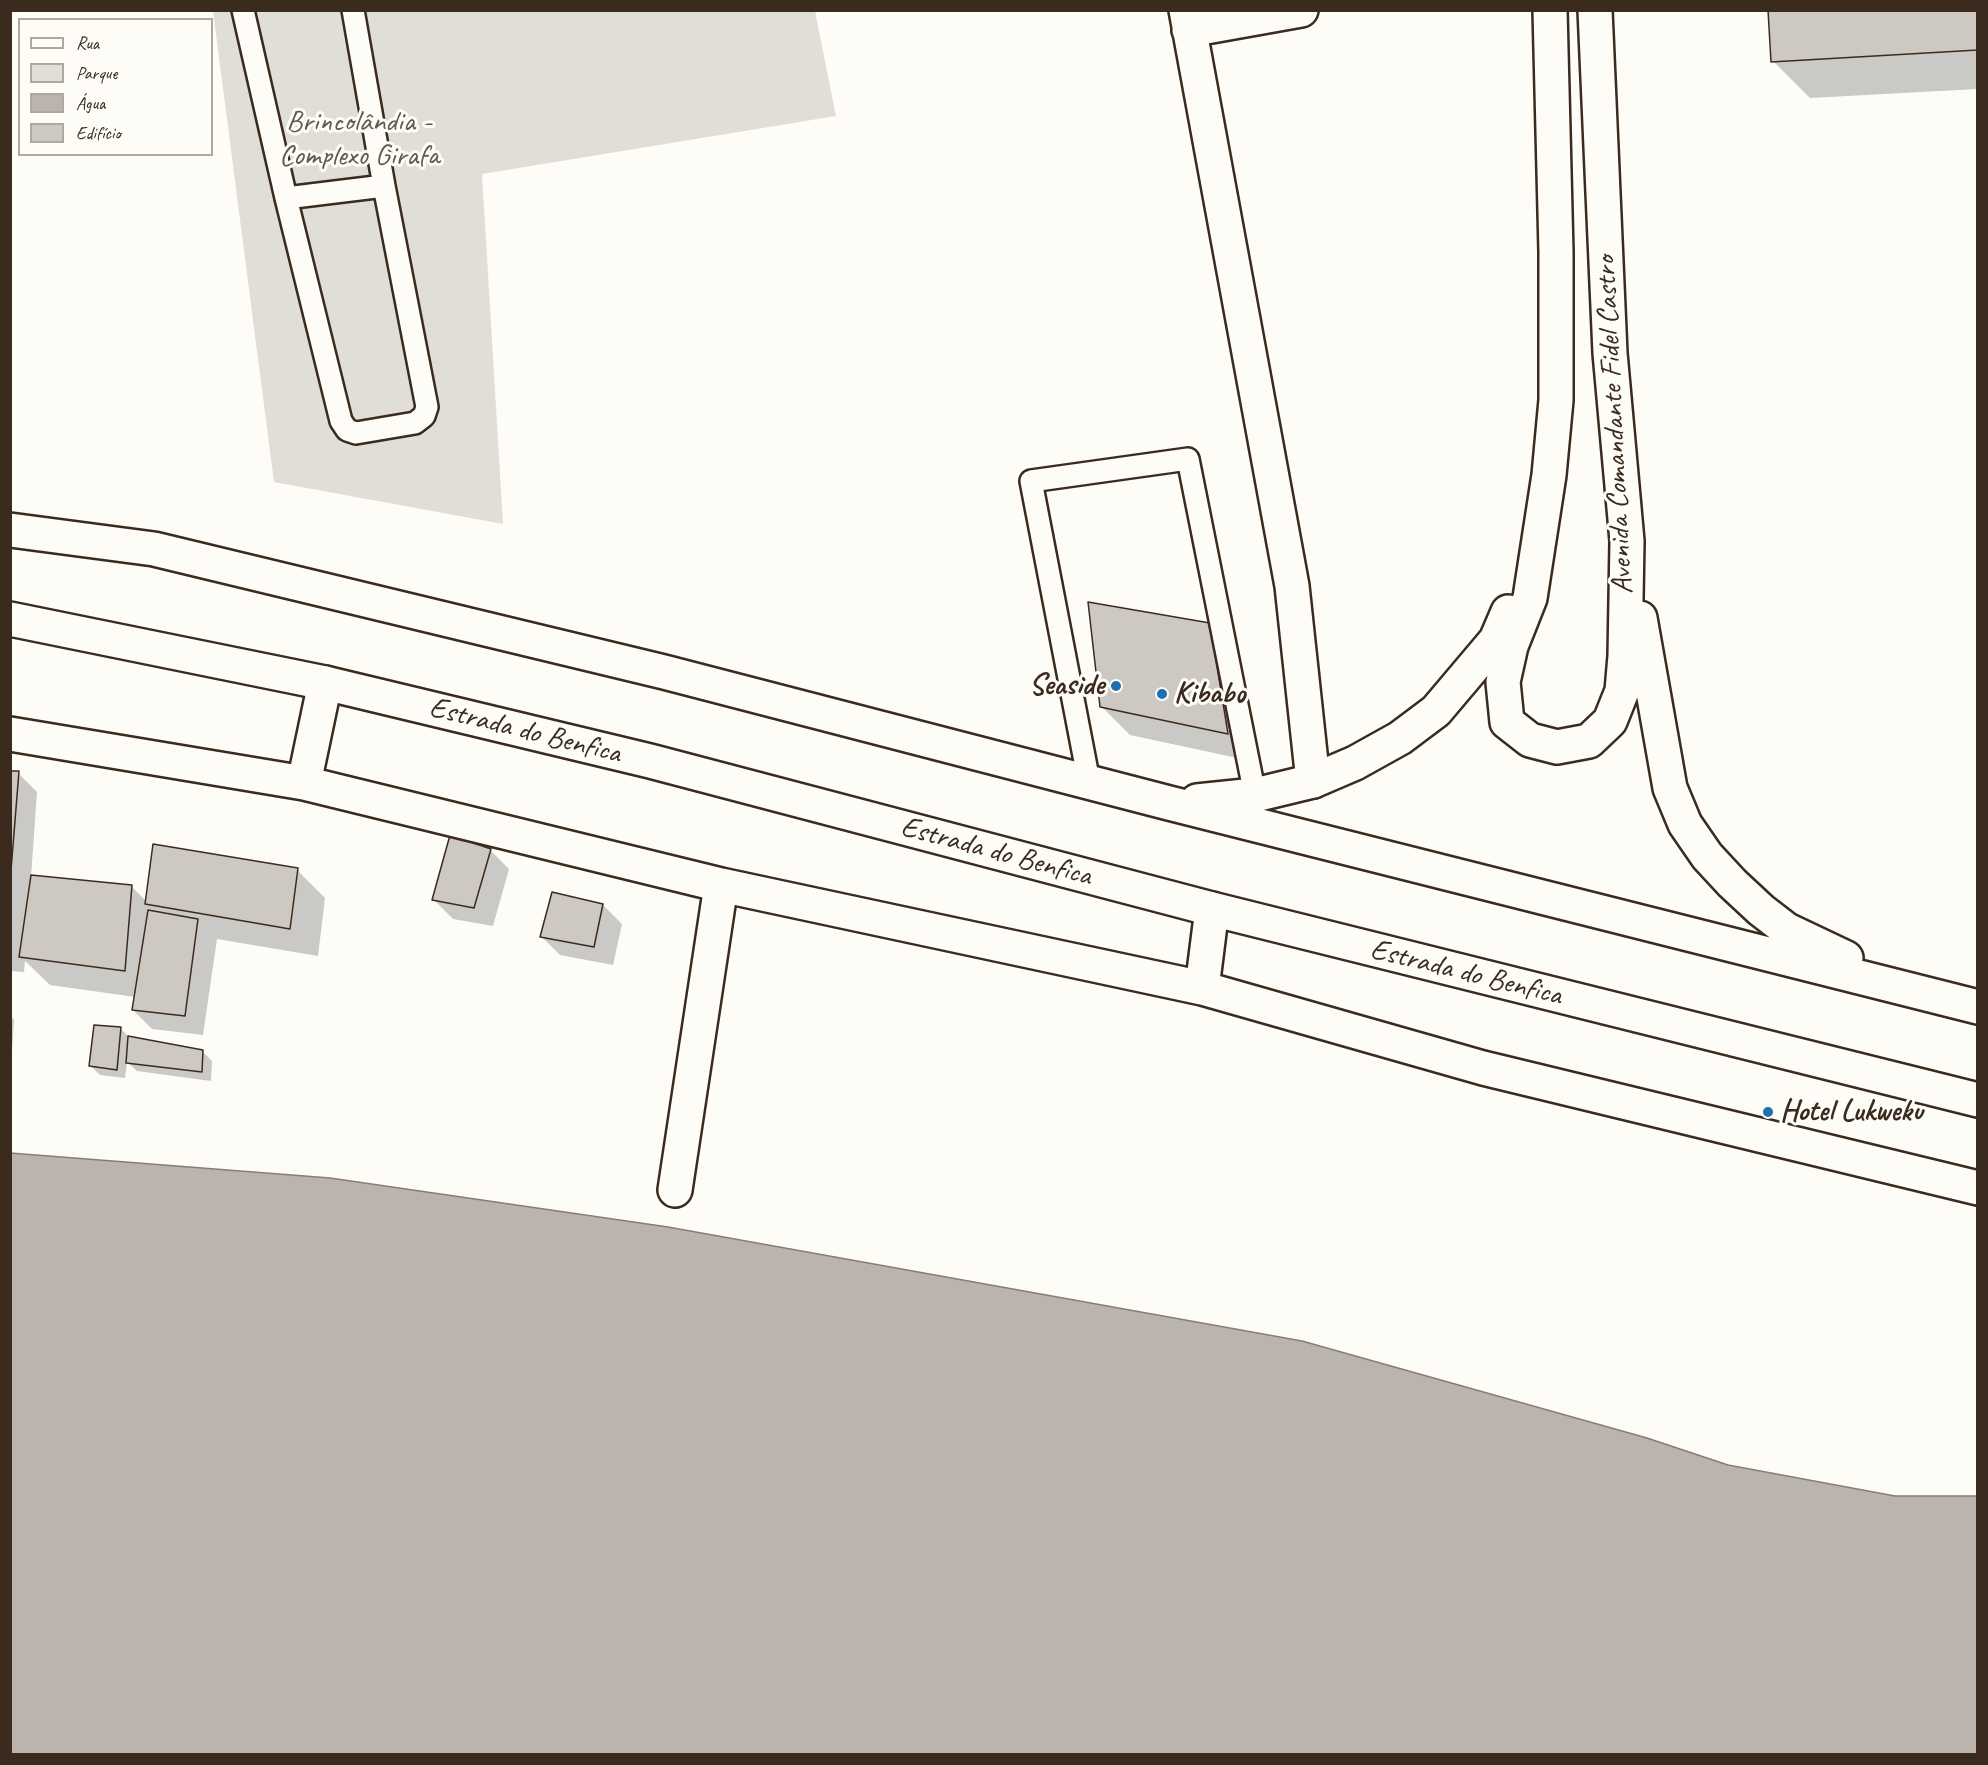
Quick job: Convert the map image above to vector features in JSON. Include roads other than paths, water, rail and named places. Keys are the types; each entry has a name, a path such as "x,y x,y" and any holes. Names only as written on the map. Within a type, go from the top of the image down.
{"main road":[{"path":"1301,10 1188,20 1292,586 1313,781"},
{"name":"Avenida Comandante Fidel Castro","path":"1550,10 1556,400 1550,475 1530,598 1511,646 1503,682 1507,722 1530,740 1557,747 1589,741 1610,721 1622,691 1625,656 1628,541 1610,353 1595,10"},
{"path":"10,530 154,549 664,672 1169,803 1977,1006"},
{"path":"1628,541 1670,788 1685,824 1707,856 1732,883 1787,930 1916,991"},
{"path":"1169,803 1256,795 1313,781 1355,763 1400,738 1436,711 1496,640 1538,545"},
{"name":"Estrada do Benfica","path":"10,619 325,683 650,761 1212,909 1977,1100"},
{"path":"304,783 325,683"},
{"path":"10,734 304,783 721,885 1202,988 1483,1068 1977,1188"},
{"path":"675,1190 721,885"},
{"path":"1202,988 1212,909"}],"lane":[{"path":"243,10 341,421 347,430 356,433 415,423 424,416 427,407 353,10"},
{"path":"286,198 384,186"},
{"path":"1089,782 1031,481 1188,459 1256,795"}],"water":[{"path":"10,1153 330,1178 668,1227 1302,1341 1647,1438 1728,1465 1895,1496 1977,1496 1977,1754 11,1754"}],"place":[{"name":"Seaside","path":"1116,686"},
{"name":"Kibabo","path":"1162,694"},
{"name":"Hotel Lukweku","path":"1768,1112"}],"park label":[{"name":"Brincolândia - Complexo Girafa","path":"359,139"}]}
